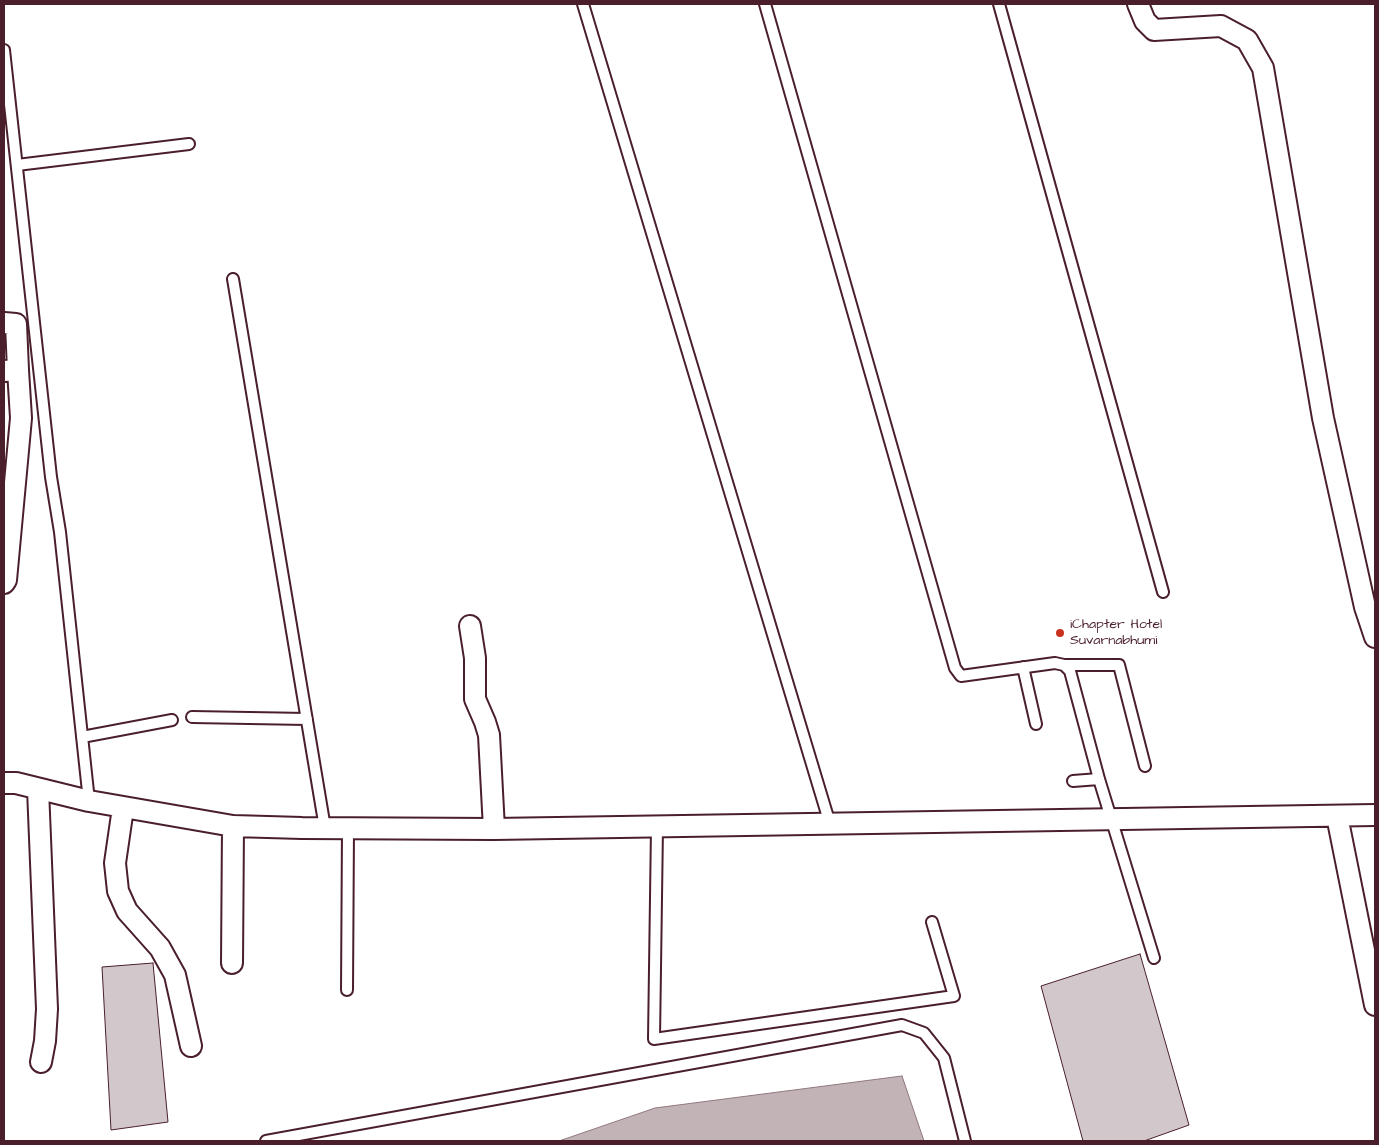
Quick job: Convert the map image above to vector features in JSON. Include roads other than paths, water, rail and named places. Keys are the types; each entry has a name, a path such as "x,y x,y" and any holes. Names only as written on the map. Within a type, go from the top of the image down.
{"street":[{"path":"1138,4 1145,21 1154,30 1221,26 1247,40 1264,68 1323,418 1365,607 1375,636"},
{"path":"4,323 16,324 11,370 21,418 6,580 4,583"},
{"path":"470,626 475,658 475,699 489,735 494,830"},
{"path":"4,783 123,808 233,826 348,829 494,830 1375,815"},
{"path":"38,789 47,1009 45,1041 41,1062"},
{"path":"123,808 115,864 118,892 126,911 160,948 175,975 191,1046"},
{"path":"1337,816 1375,1005"},
{"path":"232,963 233,826"}],"lane":[{"path":"583,4 830,824"},
{"path":"765,4 955,668 961,676 1055,662 1064,665 1119,665 1145,766"},
{"path":"999,4 1163,592"},
{"path":"4,50 50,477 60,532 89,801"},
{"path":"17,165 189,144"},
{"path":"233,279 325,828"},
{"path":"1064,665 1070,671 1099,779 1154,958"},
{"path":"1023,667 1036,724"},
{"path":"192,717 307,719"},
{"path":"82,737 172,720"},
{"path":"1073,781 1099,779"},
{"path":"657,827 654,1039 954,996 932,922"},
{"path":"347,990 348,829"},
{"path":"266,1141 902,1025 924,1033 944,1058 965,1141"}],"place":[{"name":"iChapter Hotel Suvarnabhumi","path":"1060,633"}]}
